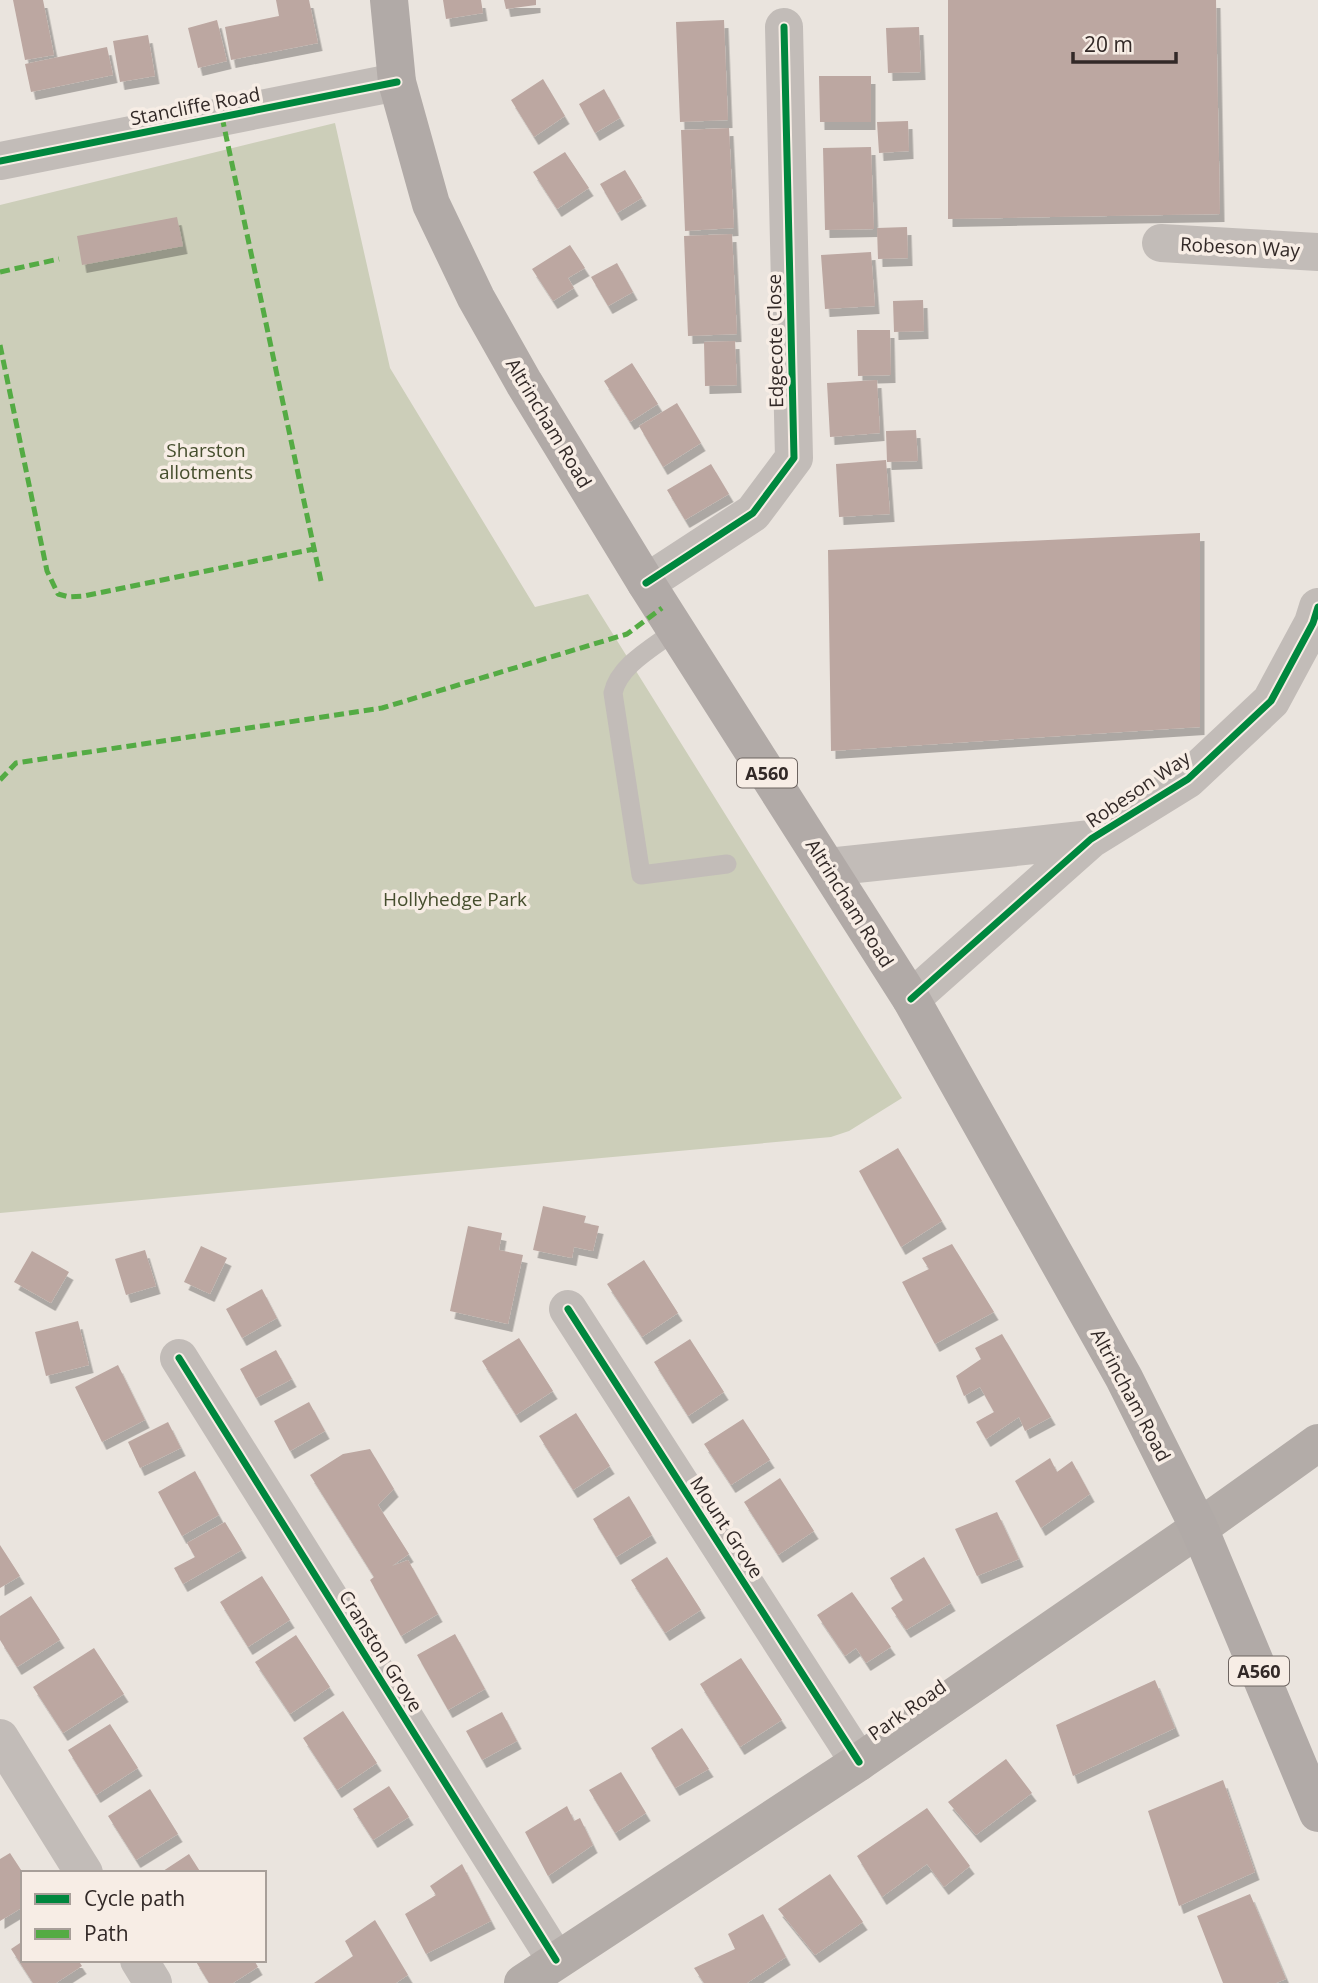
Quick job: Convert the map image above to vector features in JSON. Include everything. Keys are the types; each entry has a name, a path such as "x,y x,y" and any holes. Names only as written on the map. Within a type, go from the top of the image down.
{"main road":[{"name":"Altrincham Road","path":"389,0 397,82 431,204 476,298 524,383 646,583 911,999 1124,1378 1199,1528 1318,1813"},
{"name":"Park Road","path":"523,1983 859,1762 1318,1443"}],"street":[{"name":"Edgecote Close","path":"646,583 753,513 793,458 784,27"},
{"name":"Stancliffe Road","path":"0,161 397,82"},
{"name":"Robeson Way","path":"1161,243 1318,252"},
{"name":"Robeson Way","path":"911,999 1091,839 1188,779 1270,701 1313,623 1318,607"},
{"name":"Robeson Way","path":"828,867 1091,839"},
{"name":"Mount Grove","path":"568,1308 859,1762"},
{"name":"Cranston Grove","path":"179,1358 556,1960"},
{"path":"0,1738 83,1871"},
{"path":"140,1962 153,1983"}],"lane":[{"path":"676,631 626,669 616,680 613,693 641,875 727,864"}],"green space":[{"name":"Hollyhedge Park","path":"335,123 390,368 535,607 588,594 902,1098 849,1131 831,1137 0,1213 0,205"}],"building":[{"path":"13,0 43,0 54,55 25,60"},
{"path":"276,0 309,0 318,43 231,60 225,27 279,16"},
{"path":"443,0 481,0 483,13 446,19"},
{"path":"504,0 536,0 536,5 506,9"},
{"path":"948,0 1216,0 1220,214 948,219"},
{"path":"217,20 227,61 198,68 188,28"},
{"path":"724,20 728,120 680,122 676,22"},
{"path":"919,27 921,72 888,73 886,28"},
{"path":"148,35 155,76 120,82 113,41"},
{"path":"107,47 113,75 31,92 25,64"},
{"path":"819,76 871,76 871,122 820,122"},
{"path":"543,79 565,116 534,137 511,100"},
{"path":"604,89 620,118 595,133 579,104"},
{"path":"908,121 909,151 879,153 877,122"},
{"path":"729,128 734,228 685,231 681,130"},
{"path":"871,147 874,229 825,230 823,148"},
{"path":"565,152 589,188 557,209 533,172"},
{"path":"625,170 642,198 617,213 600,184"},
{"path":"177,217 183,246 82,265 77,236"},
{"path":"907,227 908,258 878,259 877,228"},
{"path":"732,234 737,334 688,336 684,236"},
{"path":"570,245 585,268 568,278 574,288 553,301 532,269"},
{"path":"871,252 875,306 825,309 821,255"},
{"path":"617,263 633,292 608,306 591,277"},
{"path":"923,300 924,331 894,332 893,301"},
{"path":"857,330 890,330 891,375 858,376"},
{"path":"735,341 737,385 705,386 704,342"},
{"path":"632,363 658,404 630,422 604,381"},
{"path":"877,380 880,433 830,437 827,383"},
{"path":"677,403 701,443 663,467 639,426"},
{"path":"916,430 918,461 887,462 886,431"},
{"path":"886,460 890,514 839,517 836,464"},
{"path":"711,464 729,494 685,520 667,490"},
{"path":"1200,533 1200,727 831,751 828,550"},
{"path":"898,1148 942,1221 901,1247 859,1171"},
{"path":"543,1206 586,1216 584,1223 599,1226 593,1251 574,1247 572,1258 533,1250"},
{"path":"468,1226 502,1233 499,1250 523,1255 508,1324 450,1311"},
{"path":"952,1244 994,1312 935,1344 902,1282 929,1269 922,1258"},
{"path":"201,1246 227,1258 210,1294 184,1282"},
{"path":"145,1250 156,1286 126,1295 115,1259"},
{"path":"32,1251 69,1272 51,1303 14,1282"},
{"path":"644,1260 678,1313 642,1337 607,1284"},
{"path":"262,1289 277,1318 242,1338 226,1309"},
{"path":"78,1321 89,1365 46,1376 35,1332"},
{"path":"1002,1334 1051,1417 1025,1431 1019,1417 986,1439 976,1422 994,1412 980,1387 964,1396 956,1376 981,1359 975,1348"},
{"path":"519,1338 553,1391 516,1415 482,1361"},
{"path":"690,1339 724,1392 688,1416 654,1362"},
{"path":"276,1350 292,1379 256,1398 240,1369"},
{"path":"118,1365 145,1420 102,1442 75,1387"},
{"path":"309,1402 325,1431 290,1451 274,1421"},
{"path":"576,1413 610,1466 573,1490 539,1436"},
{"path":"743,1419 770,1460 731,1485 704,1444"},
{"path":"168,1422 181,1448 140,1468 128,1442"},
{"path":"370,1449 394,1489 378,1505 409,1554 392,1566 408,1560 438,1614 401,1636 370,1580 374,1577 310,1475 343,1454"},
{"path":"1050,1458 1057,1472 1072,1461 1090,1494 1041,1528 1015,1481"},
{"path":"195,1471 219,1515 182,1536 158,1492"},
{"path":"780,1478 814,1531 778,1555 744,1502"},
{"path":"629,1496 652,1535 616,1557 593,1519"},
{"path":"997,1512 1019,1559 977,1576 955,1529"},
{"path":"225,1522 242,1550 183,1584 174,1568 195,1557 187,1543"},
{"path":"0,1545 20,1576 0,1588"},
{"path":"667,1557 701,1610 665,1633 631,1580"},
{"path":"924,1557 951,1603 906,1630 891,1608 903,1600 890,1578"},
{"path":"262,1576 290,1620 248,1647 220,1602"},
{"path":"852,1592 891,1647 866,1663 856,1648 845,1656 817,1615"},
{"path":"31,1596 60,1640 17,1667 0,1640 0,1616"},
{"path":"455,1634 485,1689 448,1710 417,1655"},
{"path":"296,1635 330,1687 290,1714 255,1662"},
{"path":"94,1648 124,1694 63,1733 33,1687"},
{"path":"741,1658 782,1720 740,1747 700,1684"},
{"path":"1155,1680 1175,1728 1073,1776 1056,1725"},
{"path":"343,1711 377,1763 337,1790 303,1738"},
{"path":"502,1712 517,1741 482,1760 466,1731"},
{"path":"110,1724 138,1768 96,1795 68,1750"},
{"path":"682,1728 709,1769 675,1788 651,1748"},
{"path":"1006,1759 1032,1793 976,1835 948,1802"},
{"path":"621,1772 646,1813 615,1833 589,1790"},
{"path":"1223,1780 1255,1872 1179,1906 1148,1811"},
{"path":"389,1786 409,1817 373,1840 353,1809"},
{"path":"150,1789 178,1834 136,1860 108,1816"},
{"path":"567,1806 574,1821 580,1818 593,1845 548,1876 525,1832"},
{"path":"927,1808 970,1866 944,1887 927,1864 882,1897 857,1856"},
{"path":"10,1853 22,1871 21,1908 0,1921 0,1859"},
{"path":"189,1854 200,1871 163,1871"},
{"path":"462,1864 491,1921 426,1954 405,1914 436,1895 430,1886"},
{"path":"830,1874 863,1922 815,1955 778,1909"},
{"path":"1250,1894 1286,1979 1276,1983 1223,1983 1197,1916"},
{"path":"763,1914 786,1957 747,1983 704,1983 694,1968 735,1949 728,1934"},
{"path":"375,1920 408,1975 396,1983 314,1983 353,1956 345,1941"},
{"path":"21,1942 21,1962 79,1962 82,1966 56,1983 33,1983 11,1949"},
{"path":"196,1962 255,1962 258,1967 233,1983 209,1983"}],"marked path":[{"path":"222,117 321,581"},
{"path":"0,272 59,259"},
{"path":"0,345 47,571 58,594 69,597 84,596 314,549"},
{"path":"0,780 16,763 382,708 627,634 662,608"}],"cycle path":[{"path":"646,583 753,513 794,458 784,27"},
{"path":"0,161 397,82"},
{"path":"911,999 1091,839 1188,779 1271,701 1313,623 1318,607"},
{"path":"568,1309 859,1762"},
{"path":"179,1358 556,1960"}],"park label":[{"name":"Sharston allotments","path":"206,461"}]}
